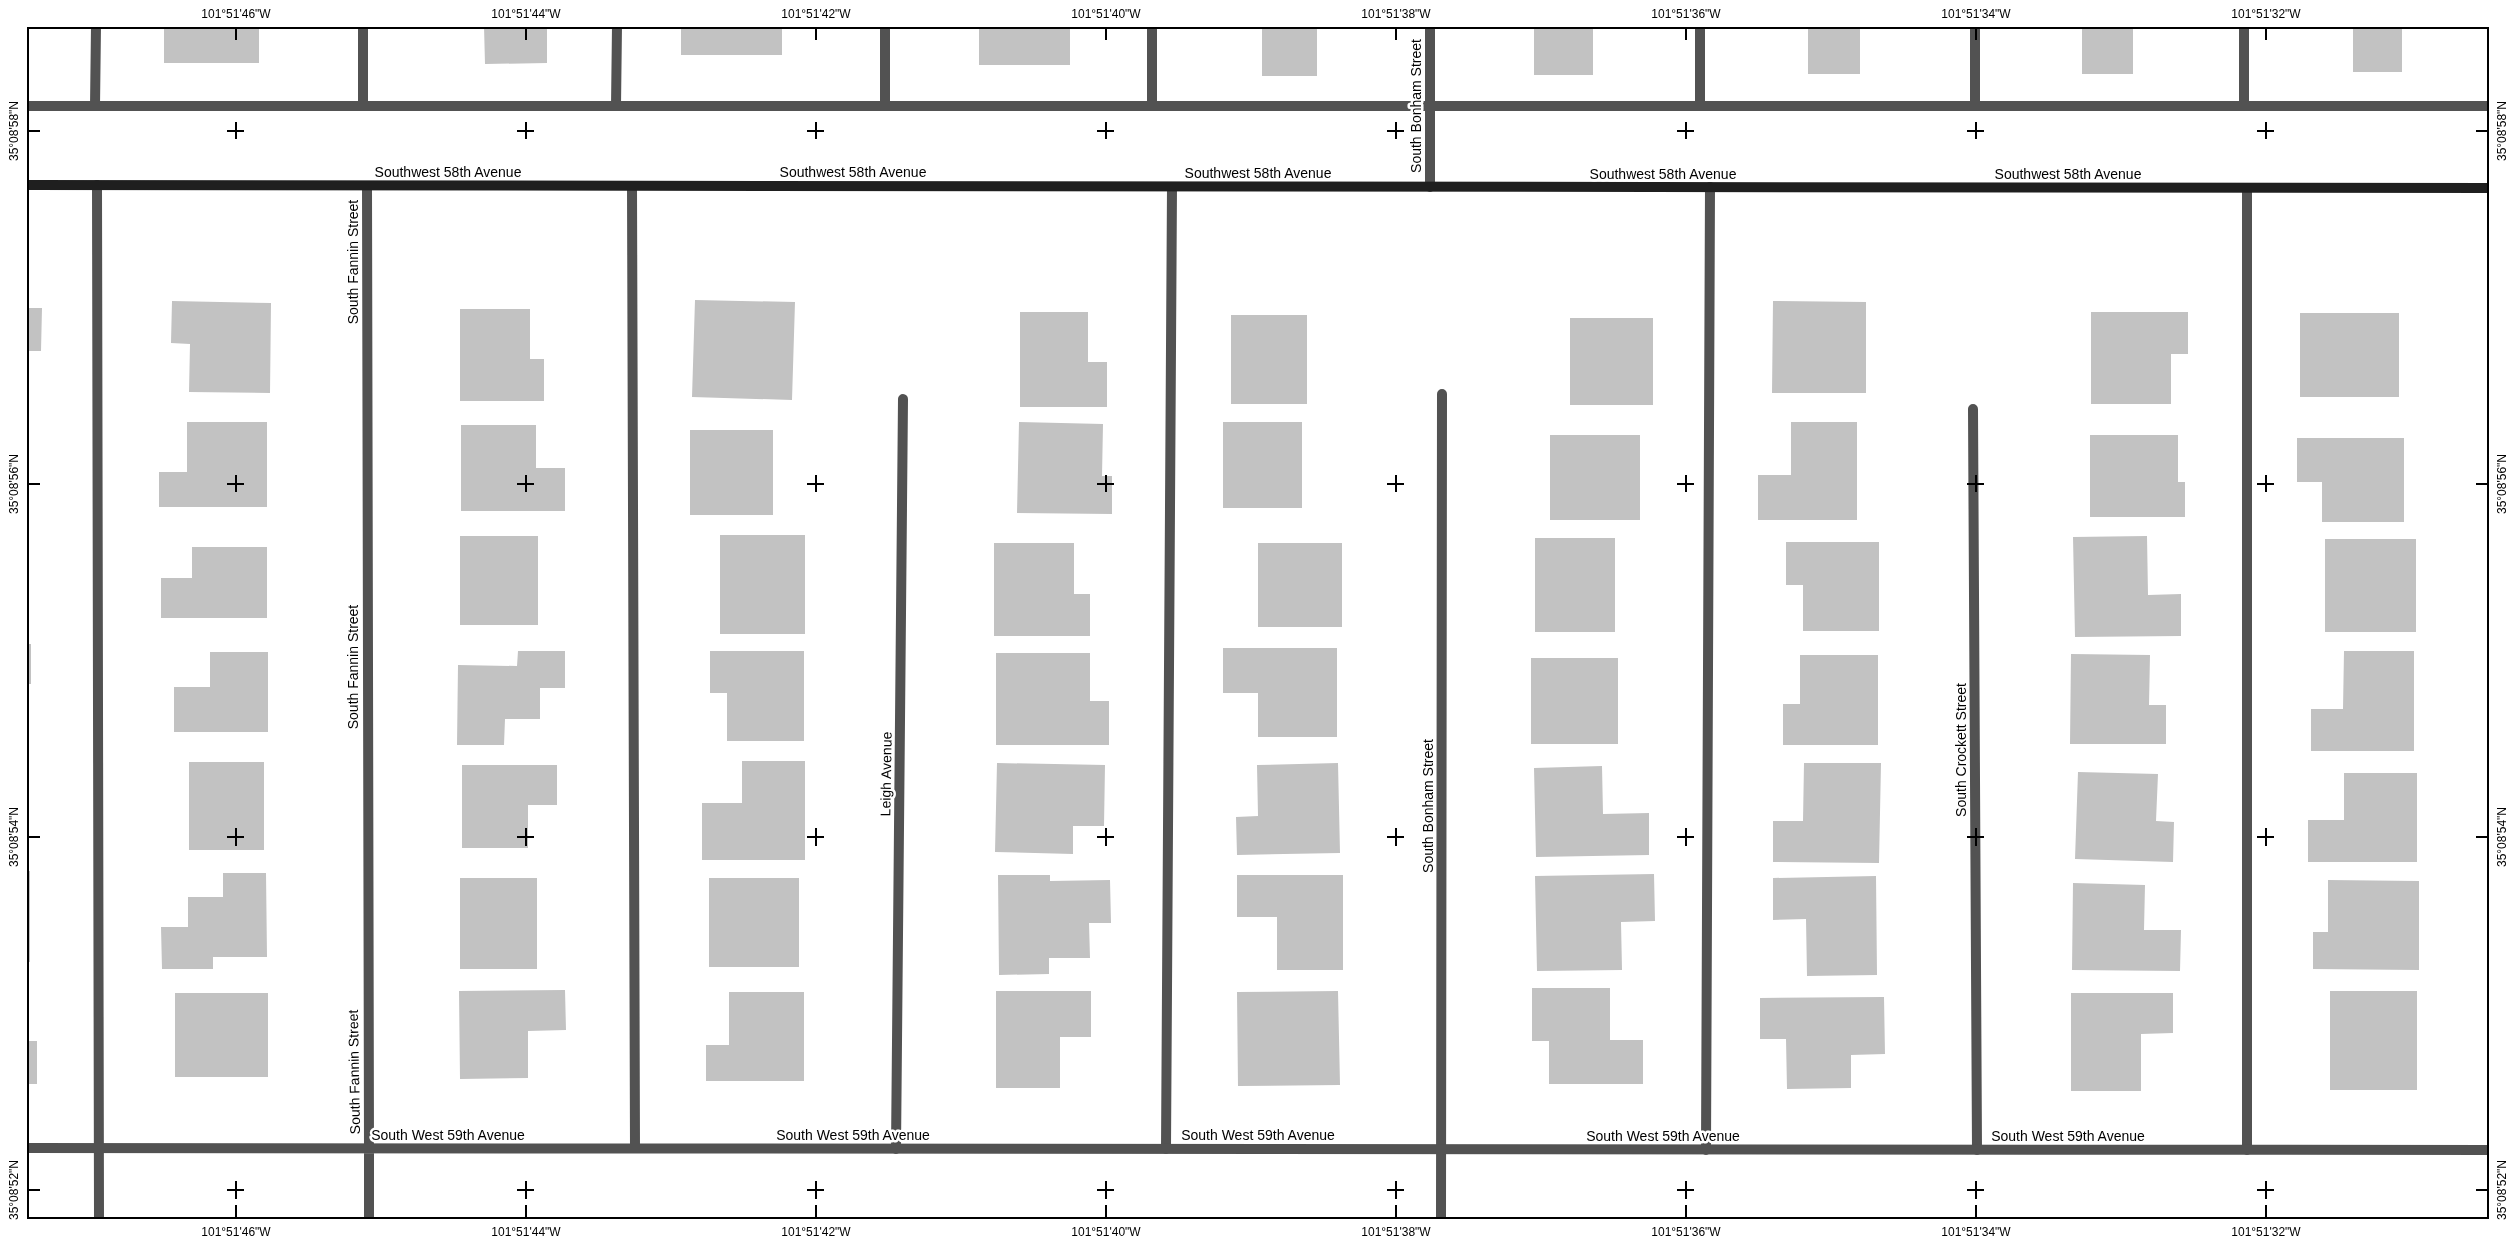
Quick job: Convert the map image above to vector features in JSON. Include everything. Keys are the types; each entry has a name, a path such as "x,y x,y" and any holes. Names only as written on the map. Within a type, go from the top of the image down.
{"main road":[{"name":"Southwest 58th Avenue","path":"26,185 2490,188"}],"street":[{"path":"96,26 96,106"},
{"path":"363,26 363,106"},
{"path":"616,106 617,26"},
{"path":"885,26 885,106"},
{"path":"1152,26 1152,106"},
{"name":"South Bonham Street","path":"1430,26 1430,187"},
{"path":"1700,26 1700,106"},
{"path":"1975,26 1975,106"},
{"path":"2244,26 2244,106"},
{"path":"26,106 2490,106"},
{"path":"97,185 99,1219"},
{"name":"South Fannin Street","path":"367,186 369,1219"},
{"path":"632,186 635,1148"},
{"path":"1166,1149 1172,187"},
{"path":"1706,1150 1710,188"},
{"path":"2247,188 2247,1150"},
{"name":"South Bonham Street","path":"1441,1219 1442,394"},
{"name":"Leigh Avenue","path":"896,1149 903,399"},
{"name":"South Crockett Street","path":"1973,409 1977,1150"},
{"name":"South West 59th Avenue","path":"26,1148 2490,1150"}],"building":[{"path":"26,26 28,26 29,57 26,57"},
{"path":"164,26 259,26 259,63 164,63"},
{"path":"484,26 547,26 547,63 485,64"},
{"path":"681,26 782,26 782,55 681,55"},
{"path":"979,26 1070,26 1070,65 979,65"},
{"path":"1262,26 1317,26 1317,76 1262,76"},
{"path":"1534,26 1593,26 1593,75 1534,75"},
{"path":"1808,26 1860,26 1860,74 1808,74"},
{"path":"2082,26 2133,26 2133,74 2082,74"},
{"path":"2353,26 2402,26 2402,72 2353,72"},
{"path":"695,300 795,302 792,400 692,397"},
{"path":"172,301 271,303 270,393 189,392 190,344 171,343"},
{"path":"1773,301 1866,302 1866,393 1772,393"},
{"path":"26,308 42,308 41,351 26,351"},
{"path":"460,309 530,309 530,359 544,359 544,401 460,401"},
{"path":"1020,312 1088,312 1088,362 1107,362 1107,407 1020,407"},
{"path":"2091,312 2188,312 2188,354 2171,354 2171,404 2091,404"},
{"path":"2300,313 2399,313 2399,397 2300,397"},
{"path":"1231,315 1307,315 1307,404 1231,404"},
{"path":"1570,318 1653,318 1653,405 1570,405"},
{"path":"187,422 267,422 267,507 159,507 159,472 187,472"},
{"path":"1019,422 1103,424 1102,476 1112,476 1112,514 1017,513"},
{"path":"1223,422 1302,422 1302,508 1223,508"},
{"path":"1791,422 1857,422 1857,520 1758,520 1758,475 1791,475"},
{"path":"461,425 536,425 536,468 565,468 565,511 461,511"},
{"path":"690,430 773,430 773,515 690,515"},
{"path":"1550,435 1640,435 1640,520 1550,520"},
{"path":"2090,435 2178,435 2178,482 2185,482 2185,517 2090,517"},
{"path":"2297,438 2404,438 2404,522 2322,522 2322,482 2297,482"},
{"path":"720,535 805,535 805,634 720,634"},
{"path":"460,536 538,536 538,625 460,625"},
{"path":"2147,536 2148,595 2181,594 2181,636 2075,637 2073,537"},
{"path":"1535,538 1615,538 1615,632 1535,632"},
{"path":"2325,539 2416,539 2416,632 2325,632"},
{"path":"1786,542 1879,542 1879,631 1803,631 1803,585 1786,585"},
{"path":"994,543 1074,543 1074,594 1090,594 1090,636 994,636"},
{"path":"1258,543 1342,543 1342,627 1258,627"},
{"path":"192,547 267,547 267,618 161,618 161,578 192,578"},
{"path":"26,644 31,644 31,684 26,684"},
{"path":"1223,648 1337,648 1337,737 1258,737 1258,693 1223,693"},
{"path":"518,651 565,651 565,688 540,688 540,719 505,719 504,745 457,745 458,665 517,666"},
{"path":"710,651 804,651 804,741 727,741 727,693 710,693"},
{"path":"2344,651 2414,651 2414,751 2311,751 2311,709 2343,709"},
{"path":"210,652 268,652 268,732 174,732 174,687 210,687"},
{"path":"996,653 1090,653 1090,701 1109,701 1109,745 996,745"},
{"path":"2071,654 2150,655 2149,705 2166,705 2166,744 2070,744"},
{"path":"1800,655 1878,655 1878,745 1783,745 1783,704 1800,704"},
{"path":"1531,658 1618,658 1618,744 1531,744"},
{"path":"742,761 805,761 805,860 702,860 702,803 742,803"},
{"path":"189,762 264,762 264,850 189,850"},
{"path":"997,763 1105,765 1104,826 1073,826 1073,854 995,852"},
{"path":"1338,763 1340,853 1237,855 1236,817 1258,816 1257,765"},
{"path":"1804,763 1881,763 1879,863 1773,862 1773,821 1803,821"},
{"path":"462,765 557,765 557,805 528,805 528,848 462,848"},
{"path":"1602,766 1603,814 1649,813 1649,855 1536,857 1534,768"},
{"path":"2078,772 2158,774 2156,821 2174,822 2173,862 2075,859"},
{"path":"2344,773 2417,773 2417,862 2308,862 2308,820 2344,820"},
{"path":"26,871 30,871 30,962 26,962"},
{"path":"223,873 266,873 267,957 213,957 213,969 162,969 161,927 188,927 188,897 223,897"},
{"path":"1654,874 1655,921 1621,922 1622,970 1537,971 1535,876"},
{"path":"998,875 1050,875 1050,881 1110,880 1111,923 1089,923 1090,958 1049,958 1049,974 999,975"},
{"path":"1237,875 1343,875 1343,970 1277,970 1277,917 1237,917"},
{"path":"1876,876 1877,975 1807,976 1806,919 1773,920 1773,878"},
{"path":"460,878 537,878 537,969 460,969"},
{"path":"709,878 799,878 799,967 709,967"},
{"path":"2328,880 2419,881 2419,970 2313,969 2313,932 2328,932"},
{"path":"2073,883 2145,885 2144,930 2181,930 2180,971 2072,970"},
{"path":"1532,988 1610,988 1610,1040 1643,1040 1643,1084 1549,1084 1549,1041 1532,1041"},
{"path":"565,990 566,1030 528,1031 528,1078 460,1079 459,991"},
{"path":"996,991 1091,991 1091,1037 1060,1037 1060,1088 996,1088"},
{"path":"1338,991 1340,1085 1238,1086 1237,992"},
{"path":"2330,991 2417,991 2417,1090 2330,1090"},
{"path":"729,992 804,992 804,1081 706,1081 706,1045 729,1045"},
{"path":"175,993 268,993 268,1077 175,1077"},
{"path":"2071,993 2173,993 2173,1033 2141,1034 2141,1091 2071,1091"},
{"path":"1884,997 1885,1054 1851,1055 1851,1088 1787,1089 1786,1039 1760,1039 1760,998"},
{"path":"26,1041 37,1041 37,1084 26,1084"}]}
